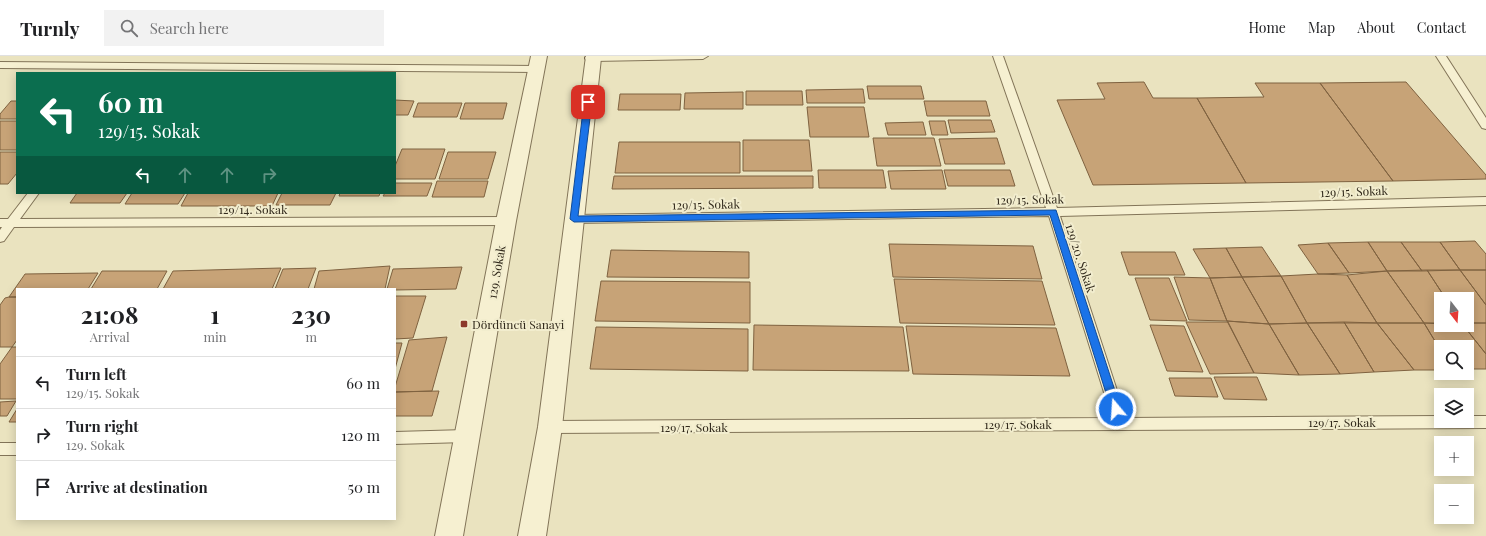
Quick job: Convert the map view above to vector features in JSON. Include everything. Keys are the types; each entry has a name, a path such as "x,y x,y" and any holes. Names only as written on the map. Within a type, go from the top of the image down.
{"street":[{"path":"532,536 550,428 593,57"},
{"name":"129. Sokak","path":"449,536 506,221 538,62"}],"lane":[{"path":"125,70 135,56"},
{"path":"593,57 703,56"},
{"name":"129/20. Sokak","path":"998,56 1053,212 1121,424"},
{"path":"1441,56 1486,126"},
{"path":"0,65 125,70 538,62"},
{"path":"0,238 6,223 33,194"},
{"name":"129/15. Sokak","path":"574,219 1053,212 1486,201"},
{"name":"129/14. Sokak","path":"6,223 506,221"},
{"name":"129/17. Sokak","path":"550,428 1486,422"},
{"path":"396,438 466,436"},
{"path":"0,449 16,449"}],"building":[{"path":"1144,82 1153,98 1197,98 1246,183 1093,185 1057,100 1105,99 1097,83"},
{"path":"1406,82 1486,175 1486,179 1393,181 1320,83"},
{"path":"1255,83 1320,83 1393,181 1246,183 1197,98 1264,97"},
{"path":"867,86 921,86 924,99 869,99"},
{"path":"863,89 865,103 807,103 806,90"},
{"path":"746,91 802,91 803,105 746,105"},
{"path":"743,92 743,109 684,109 685,93"},
{"path":"620,94 681,94 680,110 618,110"},
{"path":"396,100 414,101 408,115 396,115"},
{"path":"11,101 16,101 16,119 0,119 0,114"},
{"path":"924,101 986,101 990,116 927,116"},
{"path":"418,103 462,103 457,117 413,117"},
{"path":"465,103 507,103 503,119 460,119"},
{"path":"807,107 864,107 869,137 810,137"},
{"path":"948,120 991,120 995,132 951,133"},
{"path":"0,121 16,121 16,150 0,150"},
{"path":"929,121 945,121 948,135 932,135"},
{"path":"923,122 926,135 888,135 885,123"},
{"path":"873,138 934,138 941,166 877,166"},
{"path":"997,138 1005,164 945,164 939,139"},
{"path":"743,140 809,140 812,171 743,171"},
{"path":"619,142 740,142 740,173 615,173"},
{"path":"402,149 445,149 435,179 396,179 396,164"},
{"path":"0,152 16,152 16,174 8,184 0,184"},
{"path":"448,152 496,152 488,179 439,179"},
{"path":"818,170 883,170 886,188 819,188"},
{"path":"942,170 946,189 891,189 888,171"},
{"path":"944,170 1010,170 1015,186 948,186"},
{"path":"614,176 813,176 813,188 612,189"},
{"path":"437,181 488,181 484,197 432,197"},
{"path":"396,183 432,183 427,196 383,196 384,194 396,194"},
{"path":"76,194 126,194 120,203 70,203"},
{"path":"131,194 184,194 178,204 125,204"},
{"path":"187,194 278,194 272,206 181,206"},
{"path":"282,194 336,194 330,205 276,205"},
{"path":"340,194 380,194 379,196 339,196"},
{"path":"1475,241 1486,254 1486,270 1460,270 1440,242"},
{"path":"1368,242 1401,242 1422,271 1387,271"},
{"path":"1368,242 1387,271 1349,273 1328,243"},
{"path":"1401,242 1440,242 1460,270 1422,271"},
{"path":"1328,243 1349,273 1318,274 1298,245"},
{"path":"889,244 1033,246 1042,279 893,277"},
{"path":"1262,247 1281,276 1242,277 1226,248"},
{"path":"1226,248 1242,277 1210,278 1193,249"},
{"path":"611,250 749,252 749,278 607,277"},
{"path":"1121,252 1175,252 1185,275 1129,275"},
{"path":"390,266 385,288 314,288 319,271"},
{"path":"462,267 456,289 396,290 396,288 387,288 393,269"},
{"path":"281,268 272,288 164,288 173,271"},
{"path":"316,268 308,288 275,288 283,269"},
{"path":"1427,270 1460,270 1486,305 1486,323 1474,323 1474,292 1441,292"},
{"path":"1427,270 1441,292 1434,292 1434,323 1424,323 1387,271"},
{"path":"1460,270 1486,270 1486,305"},
{"path":"102,271 167,271 158,288 92,288"},
{"path":"1387,271 1424,323 1377,323 1347,275"},
{"path":"98,273 89,288 16,288 16,297 9,297 25,274"},
{"path":"1318,274 1347,275 1377,323 1307,323 1281,276"},
{"path":"1281,276 1307,323 1269,324 1242,277"},
{"path":"1174,277 1210,278 1227,321 1189,320"},
{"path":"1242,277 1269,324 1227,321 1210,278"},
{"path":"1135,278 1169,278 1187,321 1150,320"},
{"path":"894,279 1042,281 1055,325 900,323"},
{"path":"601,281 750,282 750,323 595,321"},
{"path":"396,296 426,296 413,338 396,339"},
{"path":"16,297 16,341 12,347 0,347 0,305 5,298"},
{"path":"1227,321 1269,324 1299,375 1254,373"},
{"path":"1186,322 1228,322 1254,373 1210,374"},
{"path":"1344,322 1377,323 1414,370 1374,372"},
{"path":"1344,322 1374,372 1340,374 1307,323"},
{"path":"1307,323 1340,374 1299,375 1269,324"},
{"path":"1377,323 1424,323 1434,340 1434,370 1414,370"},
{"path":"1424,323 1434,324 1434,332 1469,332 1486,354 1486,369 1474,369 1474,340 1434,340"},
{"path":"1474,323 1486,323 1486,354 1469,332 1474,332"},
{"path":"754,325 903,327 909,371 753,370"},
{"path":"1150,325 1184,326 1203,372 1167,371"},
{"path":"906,326 1056,328 1070,376 913,374"},
{"path":"596,327 748,329 748,371 590,369"},
{"path":"447,337 432,391 396,392 396,384 409,340"},
{"path":"396,343 402,343 396,365"},
{"path":"12,347 16,347 16,399 0,399 0,364"},
{"path":"1214,377 1257,377 1267,400 1224,399"},
{"path":"1169,378 1211,378 1218,397 1175,396"},
{"path":"439,391 432,416 396,416 396,392"},
{"path":"16,401 7,416 0,416 0,402"},
{"path":"16,411 16,422 9,422"}],"place":[{"name":"Dördüncü Sanayi","path":"464,324"}],"route":[{"path":"588,102 574,219 1053,212 1116,409"}]}
